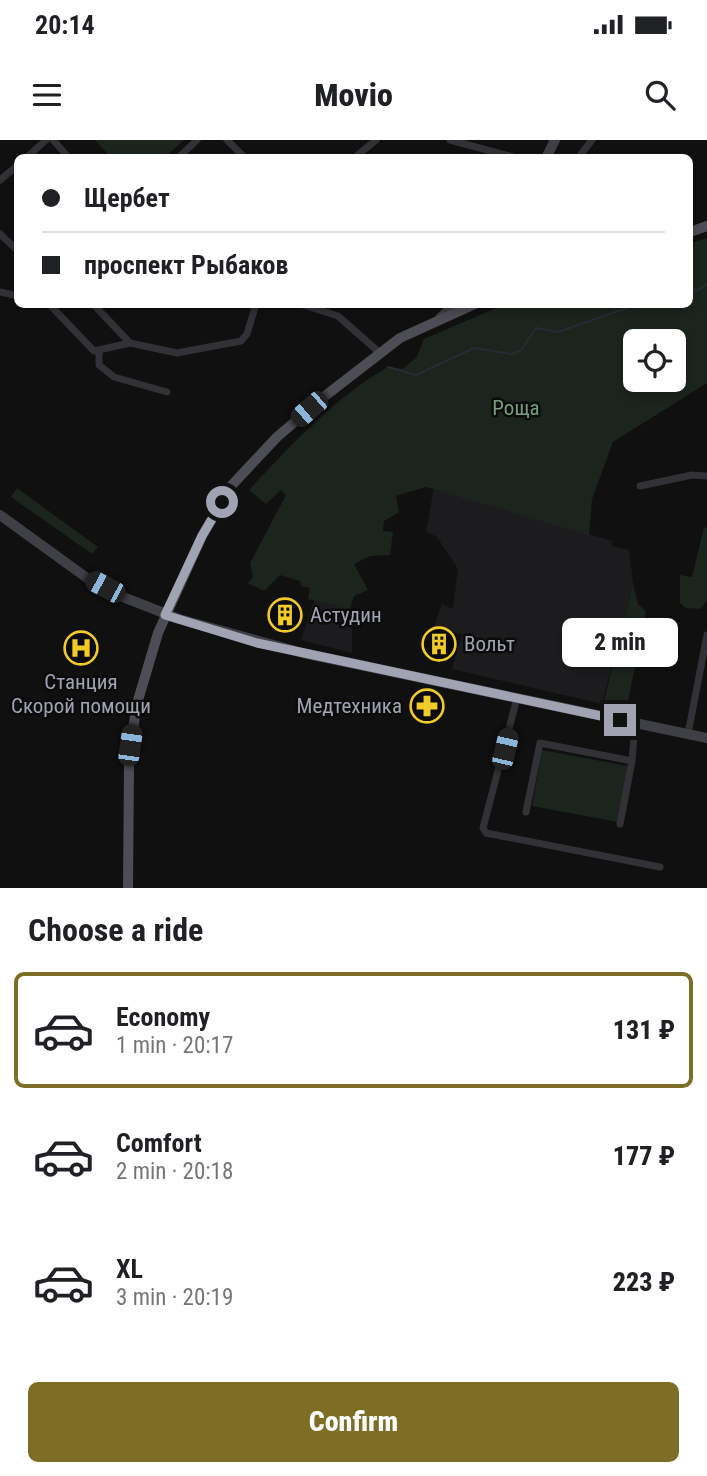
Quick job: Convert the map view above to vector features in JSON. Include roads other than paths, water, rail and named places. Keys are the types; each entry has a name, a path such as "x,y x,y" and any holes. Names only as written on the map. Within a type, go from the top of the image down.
{"main road":[{"path":"436,321 451,308"},
{"path":"128,888 130,745 143,680 165,615 202,536 232,485 277,437 400,338 466,308"},
{"path":"0,515 87,578 165,615 257,643 707,738"}],"street":[{"path":"30,154 46,140"},
{"path":"53,140 65,154"},
{"path":"182,154 197,140"},
{"path":"227,140 241,154"},
{"path":"359,154 376,140"},
{"path":"450,140 502,154"},
{"path":"581,154 592,140"},
{"path":"0,180 14,168"},
{"path":"0,234 14,247"},
{"path":"53,308 94,351 130,343 177,353 227,346 242,341 247,334 255,308"},
{"path":"97,308 130,343"},
{"path":"313,308 338,316 380,353"},
{"path":"99,352 99,365 114,377 167,392"},
{"path":"640,486 692,475 707,476"},
{"path":"688,734 707,635"},
{"path":"517,698 483,828 486,833 660,867"},
{"path":"620,824 632,761 635,723"},
{"path":"526,812 540,743 632,761"}],"waterway":[{"path":"693,289 698,290 707,284"},
{"path":"388,367 416,375 474,348 512,354 521,350 536,328 558,332 627,308"}],"place":[{"name":"Астудин","path":"285,615"},
{"name":"Вольт","path":"439,644"},
{"name":"Станция Скорой помощи","path":"81,648"},
{"name":"Медтехника","path":"427,706"}],"park label":[{"name":"Роща","path":"516,408"}]}
